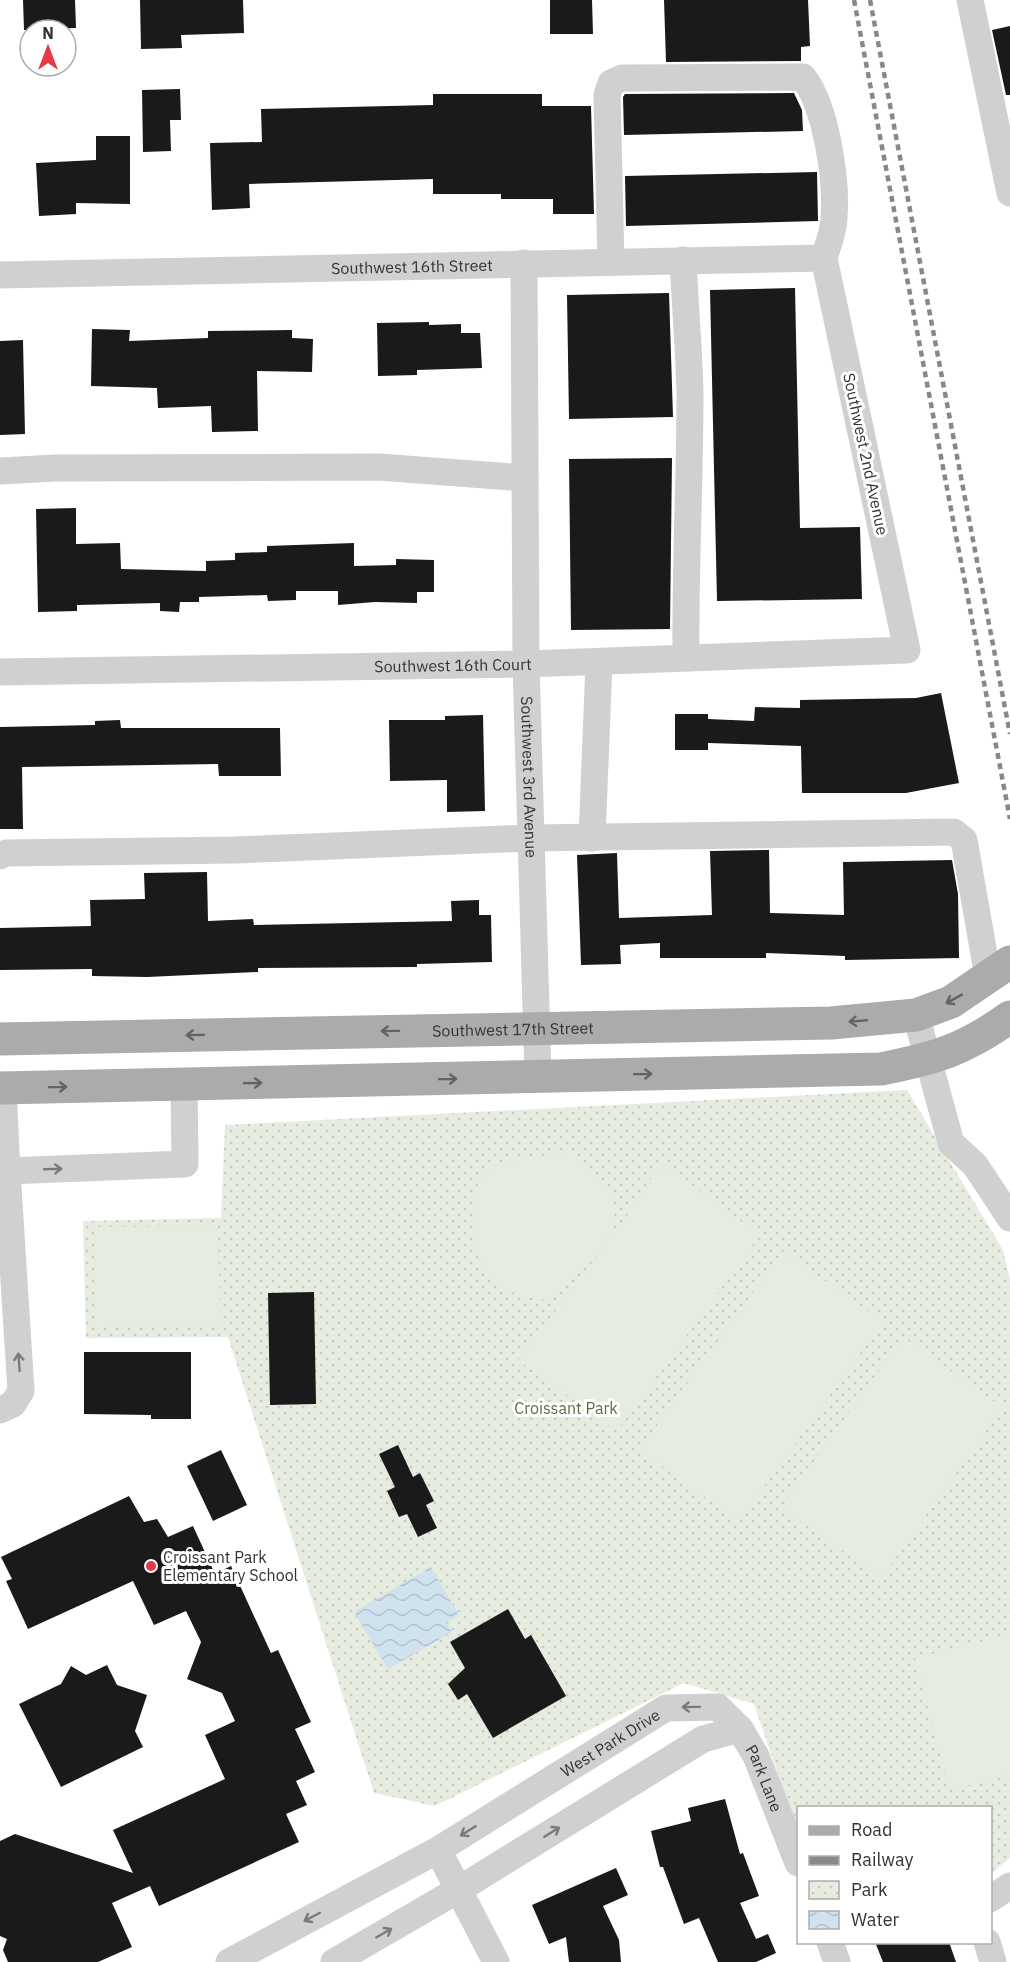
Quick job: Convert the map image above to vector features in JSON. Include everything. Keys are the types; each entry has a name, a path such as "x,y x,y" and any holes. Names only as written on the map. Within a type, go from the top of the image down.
{"main road":[{"name":"Southwest 17th Street","path":"0,1039 831,1023 916,1015 951,1002 999,969"},
{"path":"2,1088 881,1070 928,1060 958,1050 1010,1017"}],"street":[{"path":"970,0 1010,193"},
{"path":"611,262 608,95 611,83 622,78 803,77 811,86 829,142 834,218 825,258"},
{"name":"Southwest 16th Street","path":"0,275 825,258"},
{"name":"Southwest 2nd Avenue","path":"825,258 907,650"},
{"path":"683,260 690,390 689,511 685,568 686,658"},
{"name":"Southwest 3rd Avenue","path":"524,263 526,664 538,1077"},
{"path":"0,471 66,468 379,467 525,478"},
{"name":"Southwest 16th Court","path":"0,672 526,664 907,650"},
{"path":"592,838 599,662"},
{"path":"0,856 6,853 235,850 531,838 954,832 964,840 999,969"},
{"path":"916,1015 951,1143 975,1165 1010,1218"},
{"path":"3,1171 185,1164 184,1084"},
{"path":"0,1410 13,1404 21,1391 3,1171 2,1088"},
{"name":"West Park Drive","path":"229,1962 438,1850 666,1708 718,1707 740,1729"},
{"path":"334,1962 458,1890 703,1739 740,1729"},
{"name":"Park Lane","path":"740,1729 756,1756 797,1860"},
{"path":"438,1850 496,1962"},
{"path":"992,1898 1010,1886"},
{"path":"831,1944 837,1962"},
{"path":"988,1944 993,1962"}],"green space":[{"name":"Croissant Park","path":"907,1090 1003,1250 1010,1280 1010,1858 992,1873 992,1806 797,1806 797,1830 754,1704 684,1683 435,1806 374,1793 228,1337 86,1338 83,1221 221,1218 225,1125"},
{"path":"567,1152 585,1164 607,1189 614,1210 611,1231 597,1253 550,1300 526,1297 502,1289 483,1267 475,1249 472,1195 485,1172 502,1162"},
{"path":"661,1163 760,1235 617,1431 518,1360 622,1223"},
{"path":"218,1226 220,1326 95,1328 94,1227"},
{"path":"783,1251 883,1322 739,1521 639,1450"},
{"path":"903,1337 1003,1408 881,1578 781,1507"},
{"path":"1010,1634 1010,1775 949,1790 915,1658"}],"water":[{"path":"431,1567 459,1615 446,1622 452,1632 388,1669 354,1612"}],"building":[{"path":"23,0 75,0 76,18 24,18"},
{"path":"140,0 243,0 244,33 181,35 182,48 141,49"},
{"path":"550,0 592,0 593,34 550,34"},
{"path":"664,0 808,0 810,46 801,47 801,61 666,62"},
{"path":"1010,26 1010,95 1006,95 992,30"},
{"path":"180,89 181,120 170,120 171,151 143,152 142,90"},
{"path":"794,93 802,110 803,131 624,135 623,97 625,94"},
{"path":"433,94 542,94 542,106 591,106 594,214 553,214 553,199 501,199 501,194 433,194 433,179 249,184 250,208 212,210 210,143 262,142 261,109 433,105"},
{"path":"96,136 130,136 130,204 76,203 76,214 39,216 36,163 96,160"},
{"path":"817,172 818,221 626,226 625,176"},
{"path":"795,288 800,528 860,527 862,599 717,601 710,290"},
{"path":"669,293 673,417 569,419 567,295"},
{"path":"429,322 429,325 461,324 461,333 480,333 482,368 417,370 417,375 378,376 377,323"},
{"path":"92,329 130,330 129,341 208,338 208,331 292,330 292,338 313,339 312,372 257,371 258,431 212,432 211,406 158,408 157,388 91,386"},
{"path":"23,340 25,434 0,435 0,341"},
{"path":"672,458 670,629 571,630 569,459"},
{"path":"76,508 76,544 120,543 121,569 206,571 206,561 235,560 235,553 267,552 267,546 354,543 354,566 396,565 396,559 434,560 434,592 417,592 417,603 375,602 338,605 338,591 296,591 296,600 268,601 267,595 199,597 199,602 180,602 179,612 160,611 160,603 77,605 77,611 38,612 36,509"},
{"path":"941,693 959,783 906,793 802,793 801,746 708,743 708,750 675,750 675,714 708,714 708,719 754,721 755,707 800,708 800,700 916,698"},
{"path":"483,715 485,811 447,812 447,780 390,781 389,720 445,720 445,716"},
{"path":"120,720 121,728 280,728 281,776 219,776 218,764 22,767 23,829 0,829 0,727 95,725 95,721"},
{"path":"769,850 770,913 844,915 843,862 952,860 958,894 959,958 845,960 845,956 766,953 766,958 660,958 660,943 620,945 621,964 581,965 577,855 617,853 619,918 712,915 710,851"},
{"path":"207,872 208,921 253,919 254,925 452,921 451,901 479,900 479,915 491,915 492,962 417,964 417,967 258,968 258,972 147,977 92,976 92,969 0,970 0,928 91,926 90,900 145,899 144,873"},
{"path":"314,1292 316,1404 270,1405 268,1293"},
{"path":"84,1352 191,1352 191,1419 151,1419 151,1415 84,1414"},
{"path":"398,1445 413,1477 420,1473 434,1501 426,1505 437,1528 418,1537 407,1514 399,1517 387,1491 395,1487 379,1454"},
{"path":"221,1450 247,1505 213,1521 187,1466"},
{"path":"129,1496 144,1522 157,1519 168,1537 193,1526 215,1574 231,1566 271,1653 278,1650 311,1722 295,1729 315,1772 296,1781 307,1805 286,1814 299,1842 159,1906 150,1886 112,1903 132,1947 98,1962 8,1962 3,1950 7,1939 0,1936 0,1841 15,1834 133,1873 113,1830 225,1779 205,1735 235,1721 222,1693 187,1679 201,1642 186,1611 154,1625 133,1581 28,1629 6,1581 12,1579 1,1557"},
{"path":"508,1609 525,1639 531,1635 566,1696 493,1738 467,1694 458,1700 448,1684 465,1668 450,1642"},
{"path":"107,1665 117,1685 147,1695 135,1731 143,1747 61,1787 19,1704 61,1684 71,1666 86,1675"},
{"path":"725,1799 740,1854 743,1853 759,1896 740,1903 756,1939 768,1934 776,1953 756,1962 718,1962 699,1918 684,1924 663,1867 660,1867 651,1831 691,1821 688,1808"},
{"path":"616,1868 628,1895 603,1906 619,1940 621,1962 569,1962 566,1937 549,1944 532,1905"},
{"path":"876,1944 950,1944 956,1962 883,1962"}],"railway":[{"path":"854,0 1010,819"},
{"path":"870,0 1010,734"}],"place":[{"name":"Croissant Park Elementary School","path":"151,1566"}]}
